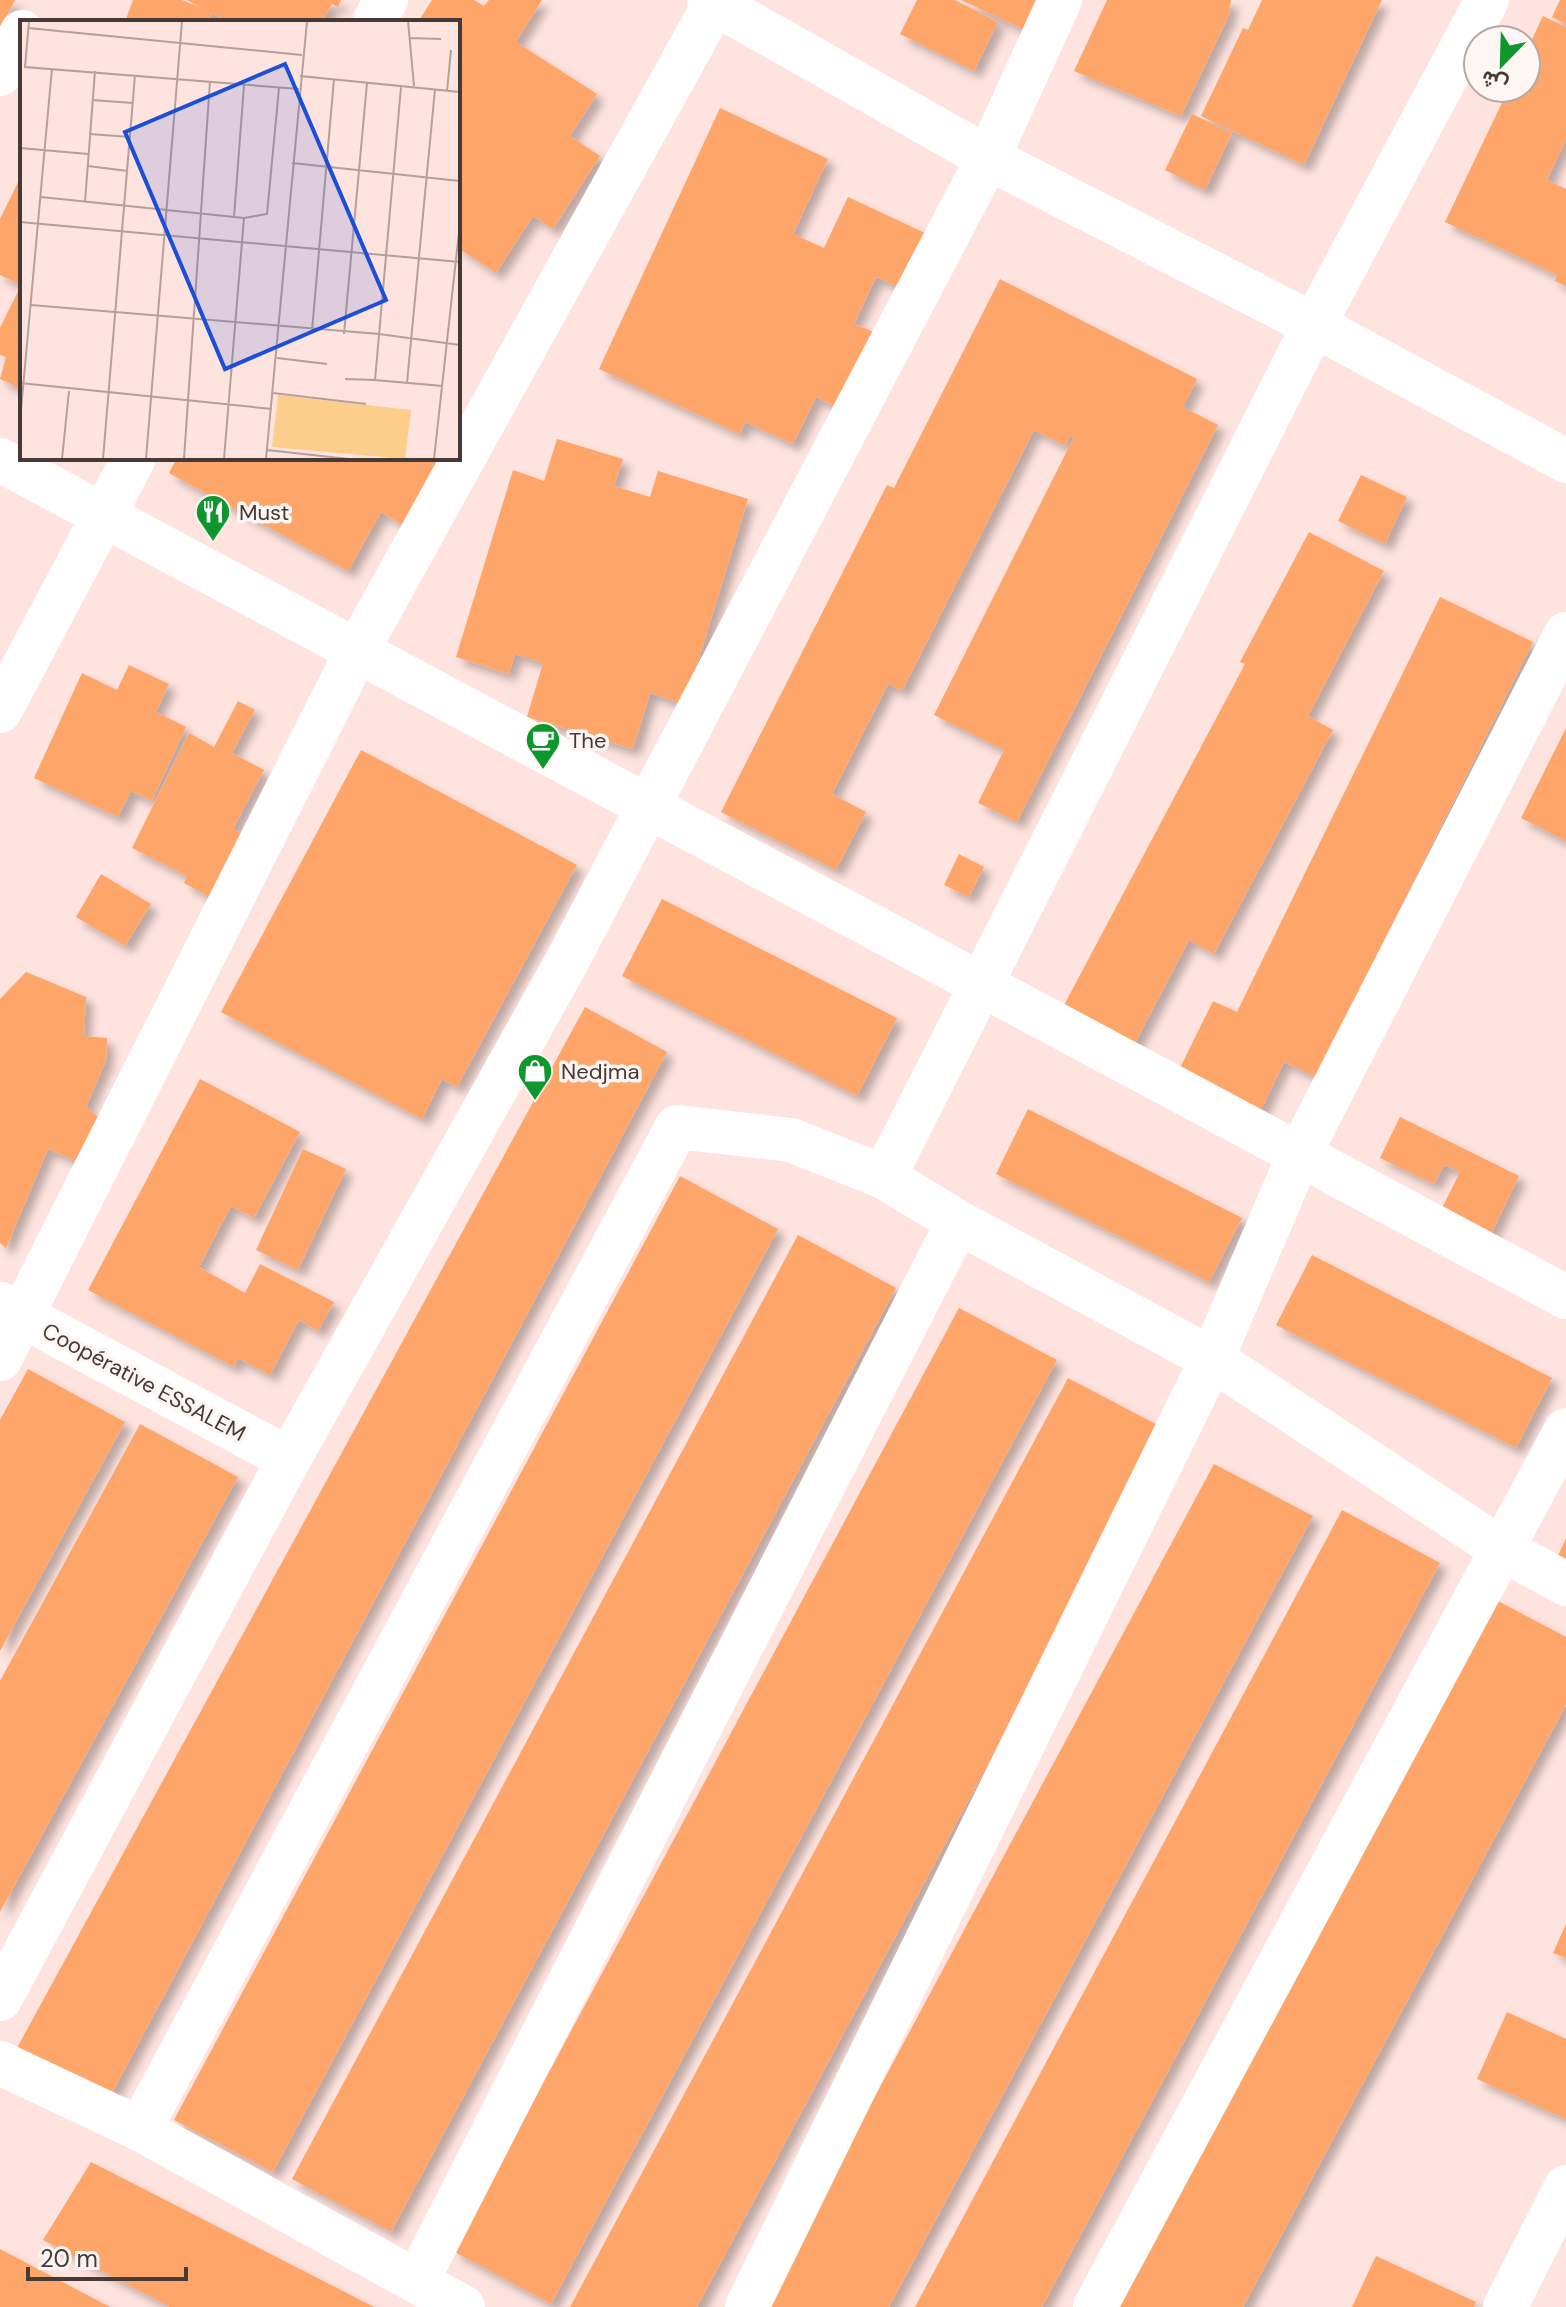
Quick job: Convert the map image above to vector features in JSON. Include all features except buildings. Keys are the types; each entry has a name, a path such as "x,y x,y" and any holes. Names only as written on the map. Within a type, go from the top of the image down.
{"street":[{"path":"28,20 39,0"},
{"path":"375,20 386,0"},
{"path":"0,1999 289,1459 565,965 988,158 1060,0"},
{"path":"884,1177 1314,325 1487,0"},
{"path":"0,1359 11,1311 357,651 712,2 988,158 1314,325 1566,461"},
{"path":"0,74 20,36"},
{"path":"0,460 1566,1297"},
{"path":"0,711 133,460"},
{"path":"747,2307 1212,1359 1299,1155 1566,634"},
{"path":"140,2129 677,1127 791,1140 884,1177 958,1222 1212,1359 1500,1548 1566,1584"},
{"path":"417,2281 958,1222"},
{"name":"Coopérative ESSALEM","path":"11,1311 289,1459"},
{"path":"1095,2307 1566,1430"},
{"path":"0,2063 140,2129 463,2307"},
{"path":"1505,2307 1550,2255 1566,2187"}],"place":[{"name":"Must","path":"213,543"},
{"name":"The","path":"543,771"},
{"name":"Nedjma","path":"535,1102"}]}
